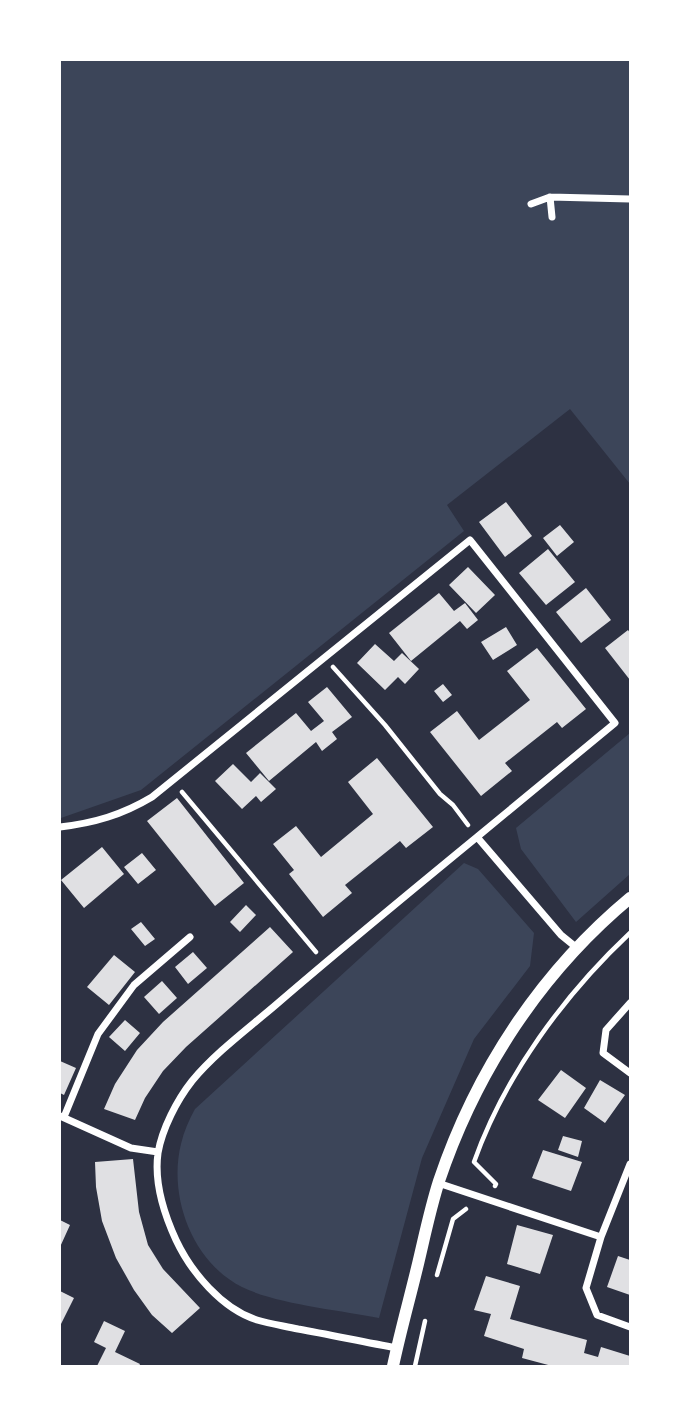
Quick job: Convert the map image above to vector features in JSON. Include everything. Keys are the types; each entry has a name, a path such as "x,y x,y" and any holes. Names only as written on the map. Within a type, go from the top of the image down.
{"street":[{"path":"550,197 552,217"},
{"path":"531,204 550,197 631,199"},
{"path":"60,827 107,819 152,797 470,540 615,723 325,962 221,1053 192,1082 176,1106 158,1152 158,1177 169,1225 193,1268 218,1295 256,1320 397,1348"},
{"path":"477,837 561,935 577,948"},
{"path":"393,1367 438,1183 459,1127 497,1053 523,1013 577,948 631,898"},
{"path":"158,1152 131,1148 62,1116 98,1034 134,985 190,937"},
{"path":"631,1003 606,1030 603,1053 631,1073"},
{"path":"631,1164 601,1237 586,1288 597,1315 631,1327"},
{"path":"438,1183 601,1237"}],"path":[{"path":"326,659 385,725 440,794 453,805 477,837"},
{"path":"194,807 325,962"},
{"path":"436,1277 453,1219 467,1208 482,1213 496,1184 474,1162 485,1130 512,1079 598,963 631,933"},
{"path":"415,1367 427,1313"}],"shaded area":[{"path":"60,60 630,60 630,484 570,409 447,505 464,531 141,790 61,818 60,817"},
{"path":"630,733 630,874 576,922 521,849 516,828"},
{"path":"464,863 478,869 534,933 530,966 474,1039 422,1158 379,1318 272,1298 242,1287 224,1276 197,1244 181,1206 178,1164 182,1139 195,1109"}],"building":[{"path":"506,502 532,536 505,557 479,522"},
{"path":"560,525 574,542 557,556 543,538"},
{"path":"548,549 575,582 546,605 519,573"},
{"path":"468,567 495,595 476,613 449,585"},
{"path":"586,588 611,620 581,643 556,612"},
{"path":"439,593 454,611 465,603 478,620 467,629 460,621 411,661 389,633"},
{"path":"506,627 517,645 493,660 481,642"},
{"path":"628,630 630,633 630,680 605,648"},
{"path":"375,644 394,661 402,653 419,669 405,684 398,677 385,690 357,663"},
{"path":"537,648 586,709 562,728 557,722 505,763 512,771 481,796 430,732 457,711 479,740 530,700 507,671"},
{"path":"443,684 452,695 443,702 434,691"},
{"path":"327,687 352,717 332,732 337,739 322,751 316,742 269,781 246,753 296,713 311,731 324,721 308,702"},
{"path":"377,758 433,827 406,848 400,841 345,885 352,893 323,917 289,874 294,870 273,844 296,826 321,857 373,814 348,782"},
{"path":"233,764 251,782 260,773 276,789 261,802 256,796 242,809 215,781"},
{"path":"177,798 244,883 215,906 147,821"},
{"path":"102,847 124,874 84,908 61,880"},
{"path":"142,853 156,870 138,884 124,867"},
{"path":"246,905 256,915 240,932 230,922"},
{"path":"141,922 155,939 145,946 131,929"},
{"path":"270,927 293,952 186,1047 163,1071 145,1098 135,1120 104,1109 115,1084 137,1050 163,1022"},
{"path":"193,952 207,968 188,984 175,967"},
{"path":"114,955 135,972 109,1005 87,987"},
{"path":"162,981 177,998 159,1014 144,997"},
{"path":"125,1020 140,1033 125,1051 109,1037"},
{"path":"60,1061 76,1068 64,1095 60,1093"},
{"path":"561,1070 586,1088 565,1118 538,1100"},
{"path":"600,1080 625,1095 605,1123 584,1108"},
{"path":"563,1136 582,1141 578,1157 558,1150"},
{"path":"543,1150 582,1162 571,1191 532,1178"},
{"path":"133,1159 139,1212 148,1245 163,1269 200,1308 172,1333 152,1315 134,1290 116,1258 102,1221 95,1162"},
{"path":"60,1220 70,1225 60,1247"},
{"path":"517,1225 553,1235 540,1274 507,1264"},
{"path":"618,1256 630,1260 630,1295 607,1287"},
{"path":"486,1276 520,1286 510,1319 587,1340 584,1353 598,1357 601,1347 630,1356 630,1366 552,1366 522,1358 524,1349 484,1336 491,1314 474,1310"},
{"path":"60,1291 74,1298 60,1326"},
{"path":"104,1321 125,1331 115,1352 140,1364 139,1366 97,1366 106,1348 94,1342"}]}
